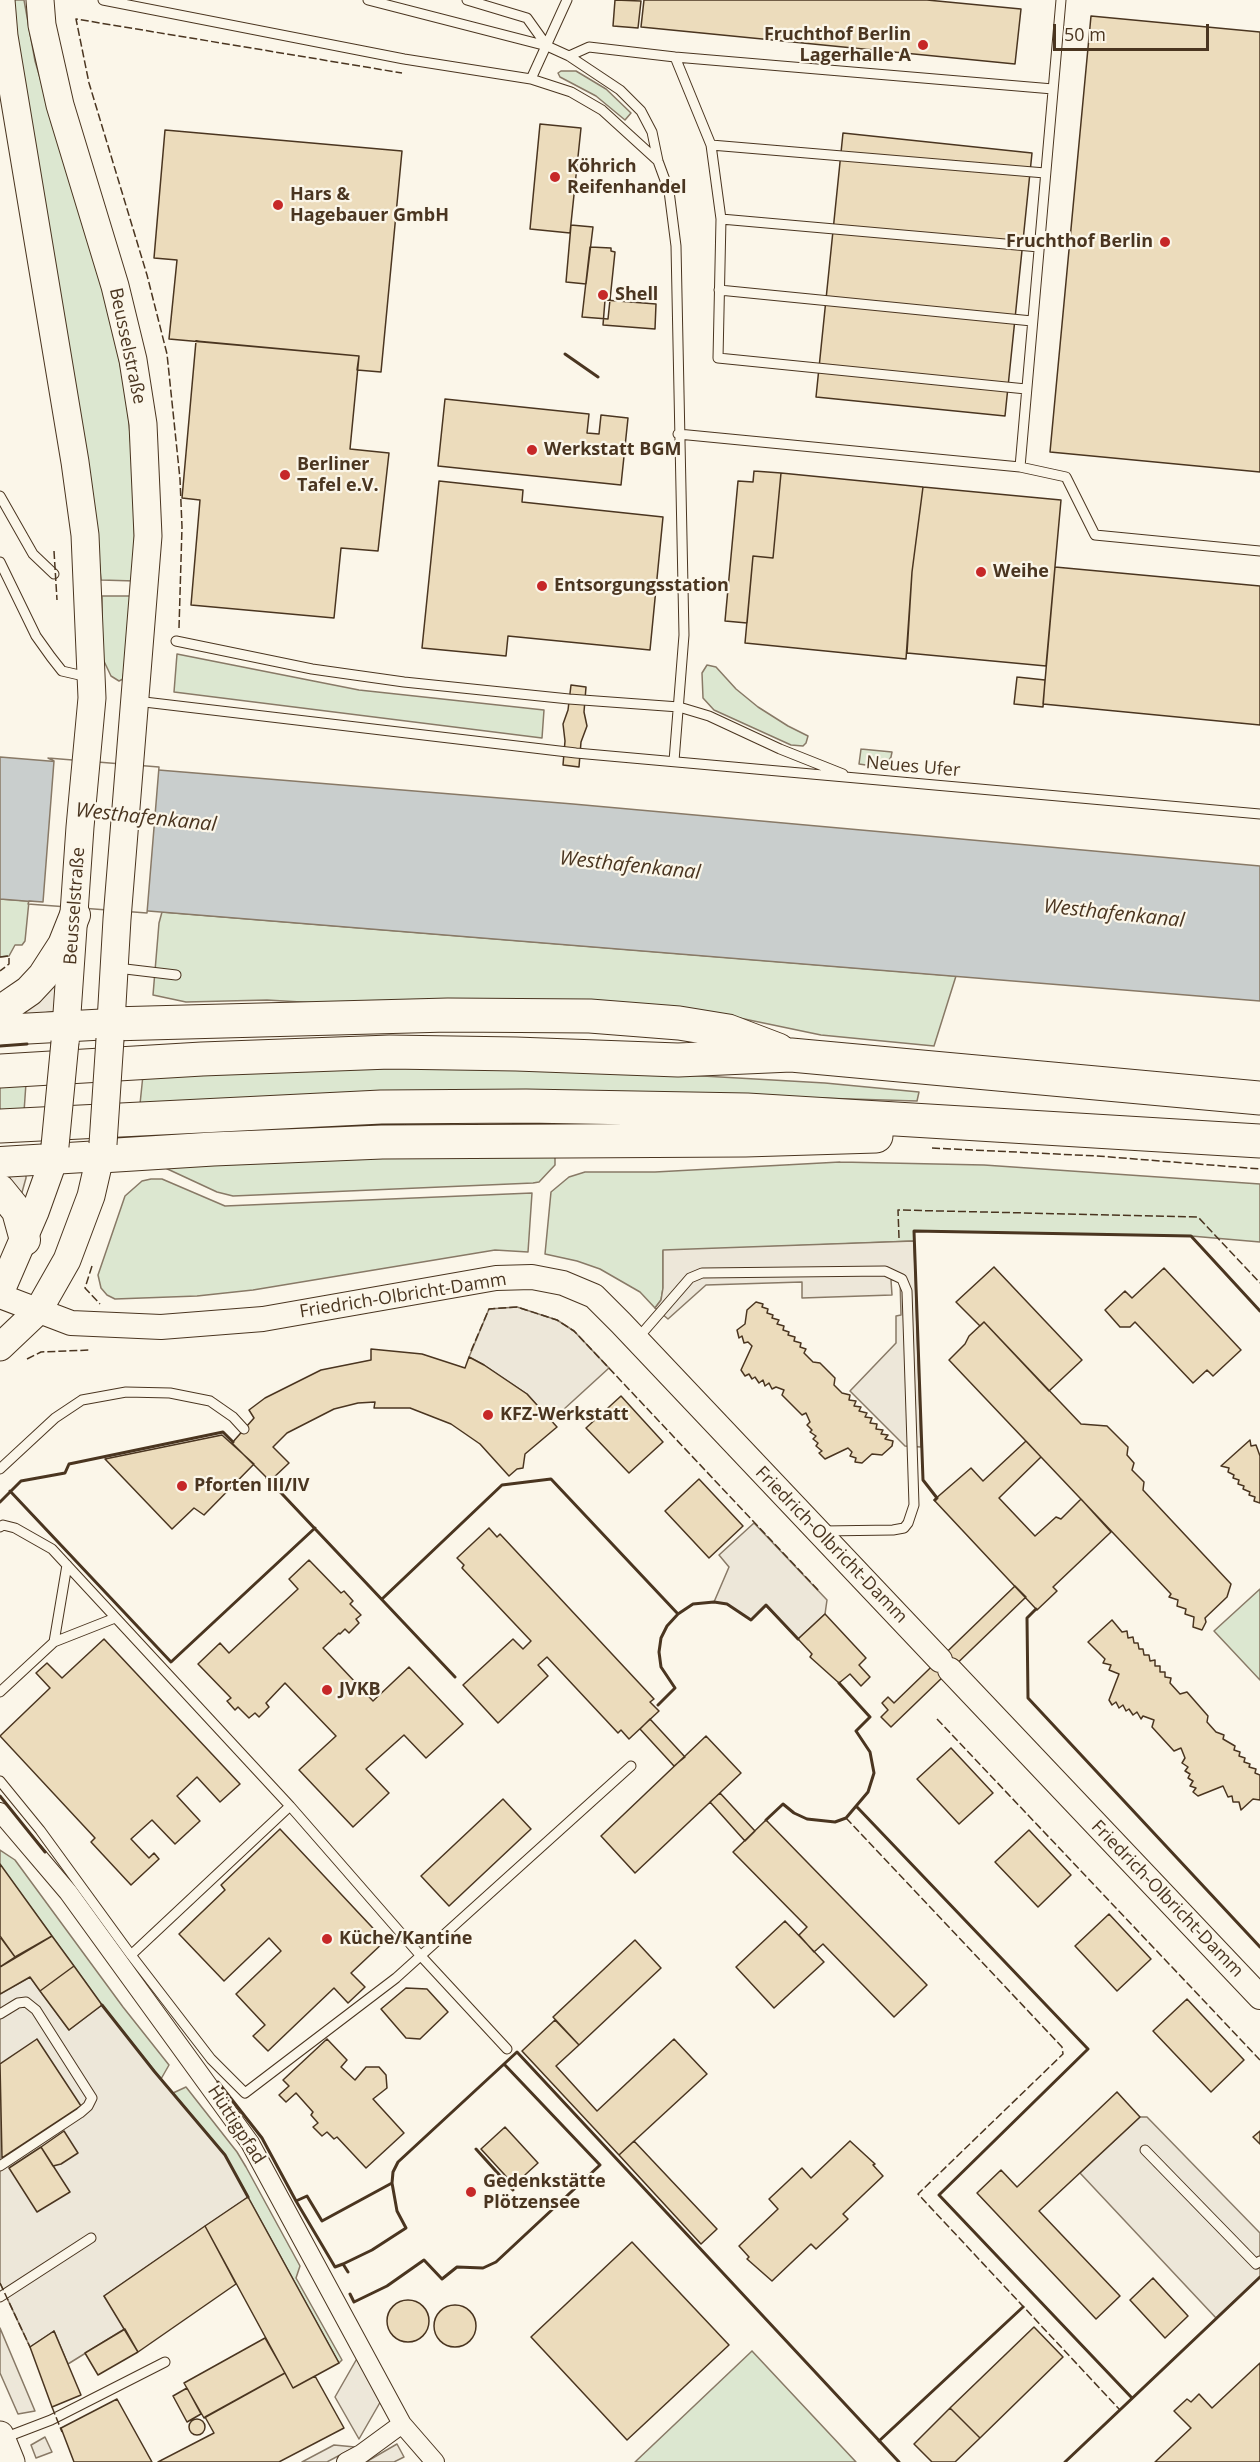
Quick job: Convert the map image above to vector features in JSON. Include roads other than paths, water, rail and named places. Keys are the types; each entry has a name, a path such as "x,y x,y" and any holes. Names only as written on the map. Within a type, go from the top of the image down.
{"highway":[{"path":"111,1031 413,1015 590,1016 679,1023 728,1031 791,1055"},
{"path":"0,1071 390,1052 678,1060 791,1055 1260,1098"},
{"path":"0,1126 381,1107 504,1107 747,1110 1260,1141"},
{"path":"102,1150 213,1149 382,1142 745,1140 923,1135 965,1122"}],"main road":[{"name":"Beusselstraße","path":"0,1295 25,1240 54,1152 66,1034 92,688 87,556 83,514 2,38 2,0"},
{"name":"Beusselstraße","path":"0,1347 38,1311 67,1260 92,1196 102,1150 117,919 132,757 148,536 143,424 133,360 115,286 60,105 42,25 40,0"},
{"path":"92,688 136,701"},
{"path":"0,1011 43,976 63,945 75,915"},
{"path":"0,1030 66,1034 111,1031"},
{"path":"0,1162 54,1152 102,1150"},
{"path":"0,1190 17,1211 25,1240"}],"street":[{"name":"Friedrich-Olbricht-Damm","path":"0,1295 71,1323 127,1327 209,1325 263,1319 496,1278 532,1277 563,1284 594,1296 1260,1997"},
{"name":"Hüttigpfad","path":"0,1812 68,1892 250,2143 402,2424 435,2462"},
{"path":"346,2462 361,2454 402,2424"}],"lane":[{"path":"103,0 404,59 531,79 571,92 602,110 658,162"},
{"path":"368,0 548,46 569,56 620,90 641,111 652,132 658,162 669,191 676,246 678,434 684,634 674,761"},
{"path":"467,0 527,18 548,46"},
{"path":"531,79 567,0"},
{"path":"1020,467 1061,0"},
{"path":"569,56 589,46 675,57 1053,89"},
{"path":"675,57 711,145 721,219 718,358 1026,389"},
{"path":"711,145 1045,173"},
{"path":"721,219 1039,247"},
{"path":"719,290 1032,321"},
{"path":"678,434 1020,467 1066,477 1095,535 1260,551"},
{"path":"0,496 33,554 54,574"},
{"path":"0,562 36,636 62,671 92,688"},
{"path":"176,641 301,667 404,682 569,699 679,707 709,716 780,749 853,778"},
{"name":"Neues Ufer","path":"136,701 564,752 1260,814"},
{"path":"114,968 176,975"},
{"path":"637,1340 690,1278 702,1273 885,1271 902,1279 907,1291 914,1505 904,1528 818,1531"},
{"path":"0,1469 55,1418 82,1400 126,1392 170,1393 210,1401 233,1417 244,1429"},
{"path":"0,1527 3,1525 15,1528 52,1549 290,1806 420,1955 507,2049"},
{"path":"54,1641 67,1565"},
{"path":"0,1692 54,1641 116,1618"},
{"path":"0,1781 40,1830 130,1955 211,2059 245,2093 396,1978 631,1766"},
{"path":"130,1955 290,1806"},
{"path":"0,2014 18,2003 26,2002 36,2010 92,2098 88,2106 80,2113 0,2166"},
{"path":"1145,2150 1256,2265 1260,2261"},
{"path":"0,2297 91,2238"},
{"path":"4,2446 165,2362"}],"water":[{"name":"Westhafenkanal","path":"0,757 573,804 1260,866 1260,1001 0,899"}],"place":[{"name":"Fruchthof Berlin Lagerhalle A","path":"923,45"},
{"name":"Köhrich Reifenhandel","path":"555,177"},
{"name":"Hars & Hagebauer GmbH","path":"278,205"},
{"name":"Fruchthof Berlin","path":"1165,242"},
{"name":"Shell","path":"603,295"},
{"name":"Werkstatt BGM","path":"532,450"},
{"name":"Berliner Tafel e.V.","path":"285,475"},
{"name":"Weihe","path":"981,572"},
{"name":"Entsorgungsstation","path":"542,586"},
{"name":"KFZ-Werkstatt","path":"488,1415"},
{"name":"Pforten III/IV","path":"182,1486"},
{"name":"JVKB","path":"327,1690"},
{"name":"Küche/Kantine","path":"327,1939"},
{"name":"Gedenkstätte Plötzensee","path":"471,2192"}]}
